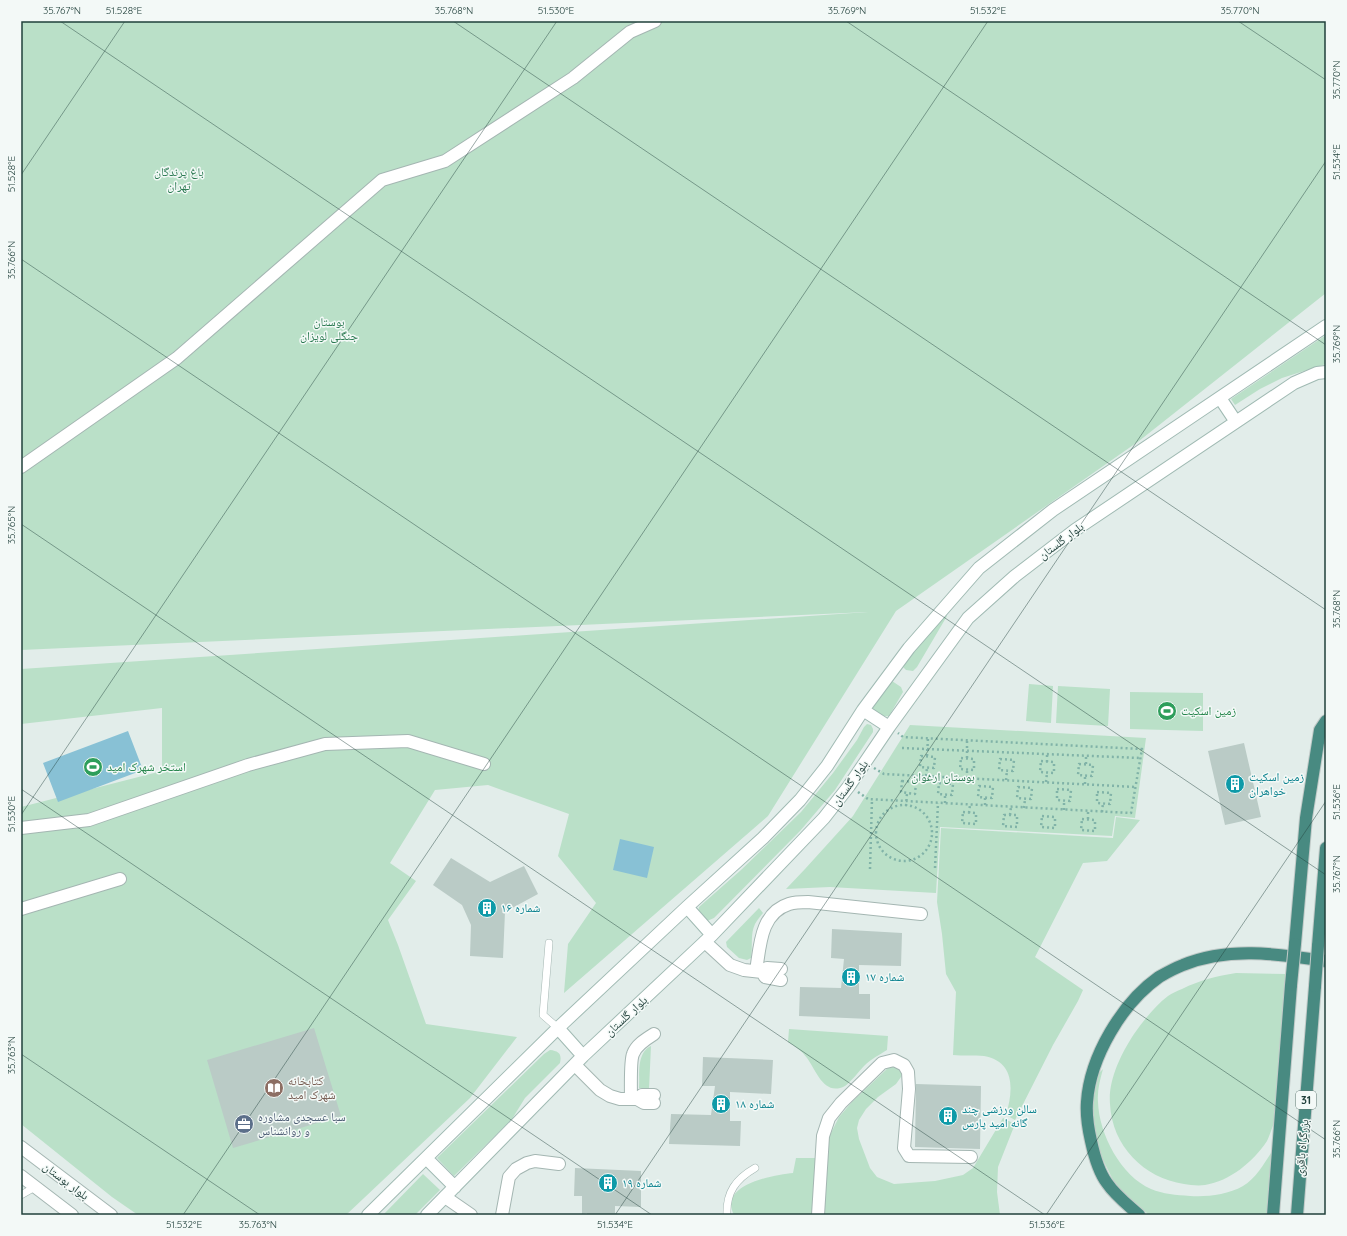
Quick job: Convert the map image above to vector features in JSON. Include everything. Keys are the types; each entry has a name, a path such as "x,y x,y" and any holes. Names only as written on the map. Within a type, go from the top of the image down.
{"highway":[{"path":"1273,1215 1306,818 1320,730 1326,721"},
{"name":"بزرگراه باقری","path":"1297,1215 1326,848"},
{"path":"1139,1215 1106,1183 1094,1153 1087,1123 1087,1102 1096,1060 1106,1038 1120,1017 1140,994 1159,977 1184,965 1208,957 1243,952 1282,955 1326,961"}],"main road":[{"path":"21,467 177,358 382,180 445,160 573,78 630,32 638,21"},
{"path":"630,32 655,21"},
{"path":"368,1215 558,1028 763,838 800,800 827,766 863,710 909,648 978,568 1053,510 1326,326"},
{"name":"بلوار گلستان","path":"427,1215 579,1060 709,938 824,818 850,786 889,727 968,618 1004,586 1075,530 1294,383 1326,372"},
{"path":"1225,395 1236,422"},
{"path":"863,710 889,727"},
{"path":"21,828 89,820 248,764 325,744 408,741 484,764"},
{"path":"21,909 120,880"},
{"path":"759,972 763,934 766,922 775,911 789,904 808,902 921,914"},
{"path":"687,907 730,965 744,970 759,972 767,968 781,974"},
{"path":"558,1028 600,1090 610,1096 620,1099 634,1099 644,1103 654,1099"},
{"path":"634,1099 633,1054 645,1039 654,1034"},
{"path":"818,1215 823,1136 829,1118 841,1103 882,1063 894,1060 904,1065 908,1072 909,1089 904,1148 909,1156 971,1158"},
{"name":"بلوار بوستان","path":"21,1147 111,1215"},
{"path":"426,1158 455,1187"},
{"path":"502,1215 509,1177 516,1169 527,1163 535,1161 559,1164"},
{"name":"بلوار بوستان","path":"21,1176 72,1215"},
{"path":"445,1197 471,1215"}],"lane":[{"path":"549,943 543,1015 558,1028"},
{"path":"727,1215 727,1204 731,1191 737,1180 755,1168"},
{"path":"21,1195 35,1187"}],"path":[{"path":"850,786 868,799 1131,813 1142,748 903,737 889,727"},
{"path":"927,756 928,738"},
{"path":"967,740 967,758"},
{"path":"902,748 1140,758"},
{"path":"1007,752 1007,759"},
{"path":"1047,754 1047,762"},
{"path":"921,756 935,757 934,768 927,768 920,767 921,756"},
{"path":"1086,756 1086,764"},
{"path":"960,758 974,759 974,770 967,770 960,769 960,758"},
{"path":"1000,759 1014,760 1013,771 1007,770 999,770 1000,759"},
{"path":"1040,761 1054,762 1054,773 1047,773 1040,772 1040,761"},
{"path":"864,763 884,774 1136,787"},
{"path":"1079,764 1093,765 1092,776 1085,775 1078,775 1079,764"},
{"path":"926,776 927,768"},
{"path":"967,770 967,778"},
{"path":"1006,780 1007,770"},
{"path":"1046,782 1047,773"},
{"path":"1085,775 1085,784"},
{"path":"946,777 946,784"},
{"path":"986,779 986,786"},
{"path":"902,781 916,782 915,794 907,793 901,792 902,781"},
{"path":"1025,787 1026,781"},
{"path":"939,783 953,784 952,795 945,795 938,794 939,783"},
{"path":"979,786 993,787 992,798 985,797 978,797 979,786"},
{"path":"1018,787 1032,788 1031,799 1024,798 1017,798 1018,787"},
{"path":"1057,789 1071,790 1070,801 1064,801 1057,800 1057,789"},
{"path":"1097,792 1111,793 1110,804 1103,803 1096,803 1097,792"},
{"path":"906,806 907,793"},
{"path":"945,795 945,803"},
{"path":"985,797 985,805"},
{"path":"1024,798 1024,808"},
{"path":"870,869 872,799"},
{"path":"1064,801 1064,810"},
{"path":"935,868 938,803"},
{"path":"1102,812 1103,803"},
{"path":"902,805 919,809 931,824 932,834 930,843 925,851 918,857 909,860 900,860 892,858 885,853 879,845 877,832 880,820 886,812 902,805"},
{"path":"969,813 970,805"},
{"path":"1010,815 1011,807"},
{"path":"1048,809 1048,816"},
{"path":"1088,811 1088,819"},
{"path":"963,812 969,813 976,813 976,824 962,823 963,812"},
{"path":"1004,815 1010,815 1017,815 1017,827 1003,826 1004,815"},
{"path":"1042,816 1048,816 1055,817 1055,828 1041,827 1042,816"},
{"path":"1082,819 1088,819 1095,820 1095,831 1081,830 1082,819"},
{"path":"871,832 877,832"}],"green space":[{"name":"بوستان جنگلی لویزان","path":"21,21 1326,21 1326,293 1139,441 896,611 768,816 564,993 568,944 596,903 558,856 569,814 488,785 435,790 390,863 416,881 388,920 426,1024 517,1037 470,1098 346,1215 138,1215 112,1197 21,1124 21,807 162,771 162,708 21,724 21,669 868,612 21,650"},
{"path":"1326,335 1326,364 1282,378 1260,389 1235,405 1231,399"},
{"path":"946,615 947,616 917,667 913,671 906,670 902,666 903,659"},
{"path":"892,681 901,687 903,692 889,716 884,716 877,713 871,707 886,684"},
{"path":"1029,684 1053,686 1051,723 1026,721"},
{"path":"1058,686 1110,689 1108,726 1056,723"},
{"name":"زمین اسکیت","path":"1130,692 1203,693 1203,731 1130,729"},
{"path":"867,724 871,725 873,732 835,790 800,831 714,918 707,921 698,912 699,907 741,870 801,812 833,773"},
{"name":"بوستان ارغوان","path":"910,725 1146,738 1135,818 1115,816 1112,836 940,827 936,893 830,887 786,889 853,816"},
{"path":"1116,817 1140,820 1107,861 1083,863 1035,957 1083,990 1015,1120 1006,1115 1011,1087 1007,1071 1002,1064 994,1059 984,1056 953,1055 956,992 946,974 937,902 941,828 1113,838"},
{"path":"759,908 763,913 753,928 751,958 747,960 739,958 727,947 726,942"},
{"path":"1236,973 1287,974 1275,1121 1267,1141 1261,1149 1248,1163 1232,1175 1214,1183 1202,1185 1169,1181 1156,1175 1133,1158 1117,1133 1112,1119 1110,1104 1113,1077 1124,1050 1134,1034 1163,1000 1173,993 1195,983"},
{"path":"789,1029 888,1036 887,1050 875,1057 862,1068 845,1086 831,1088 826,1085 817,1075 803,1053 788,1042"},
{"path":"651,1046 649,1089 639,1088 641,1059 646,1049"},
{"path":"550,1050 556,1051 560,1055 560,1063 525,1098 512,1119 454,1176 437,1158 544,1054"},
{"path":"890,1066 897,1067 902,1072 901,1077 896,1084 878,1097 866,1109 859,1120 857,1128 859,1139 870,1168 877,1177 894,1184 935,1181 963,1175 973,1168 1003,1118 1015,1124 998,1167 997,1192 1000,1215 823,1215 829,1137 839,1117 852,1102"},
{"path":"1103,1069 1098,1098 1102,1127 1107,1140 1121,1164 1140,1183 1151,1189 1175,1195 1203,1196 1230,1192 1248,1183 1253,1178 1275,1147 1269,1215 1149,1215 1124,1193 1113,1180 1100,1154 1091,1109 1099,1073"},
{"path":"796,1158 818,1158 814,1215 734,1215 731,1204 734,1196 741,1189 750,1183 762,1179 793,1173"},
{"path":"423,1174 440,1190 415,1215 383,1215"}],"water":[{"name":"استخر شهرک امید","path":"128,731 143,770 58,802 43,763"},
{"path":"620,839 654,847 647,878 613,870"}],"building":[{"name":"زمین اسکیت خواهران","path":"1244,743 1261,817 1225,825 1208,751"},
{"name":"شماره ۱۶","path":"451,858 490,882 524,866 538,894 505,912 503,958 470,956 471,925 462,905 433,885"},
{"name":"شماره ۱۷","path":"832,929 902,933 901,966 859,965 859,994 870,994 870,1019 799,1016 800,987 841,988 844,959 831,958"},
{"name":"کتابخانه شهرک امید","path":"314,1028 341,1116 233,1148 207,1060"},
{"name":"شماره ۱۸","path":"703,1057 773,1060 771,1094 730,1092 730,1121 741,1121 740,1146 669,1144 671,1114 711,1115 715,1086 702,1086"},
{"name":"سالن ورزشی چند گانه امید پارس","path":"916,1084 981,1086 980,1149 915,1147"},
{"name":"شماره ۱۹","path":"575,1168 641,1171 641,1207 615,1206 615,1215 582,1214 582,1196 574,1196"}],"place":[{"name":"زمین اسکیت","path":"1167,711"},
{"name":"استخر شهرک امید","path":"93,767"},
{"name":"زمین اسکیت خواهران","path":"1235,784"},
{"name":"شماره ۱۶","path":"487,908"},
{"name":"شماره ۱۷","path":"851,977"},
{"name":"کتابخانه شهرک امید","path":"274,1088"},
{"name":"شماره ۱۸","path":"721,1104"},
{"name":"سالن ورزشی چند گانه امید پارس","path":"948,1116"},
{"name":"سبا عسجدی مشاوره و روانشناس","path":"244,1124"},
{"name":"شماره ۱۹","path":"608,1183"}],"park label":[{"name":"باغ پرندگان تهران","path":"179,179"}]}
